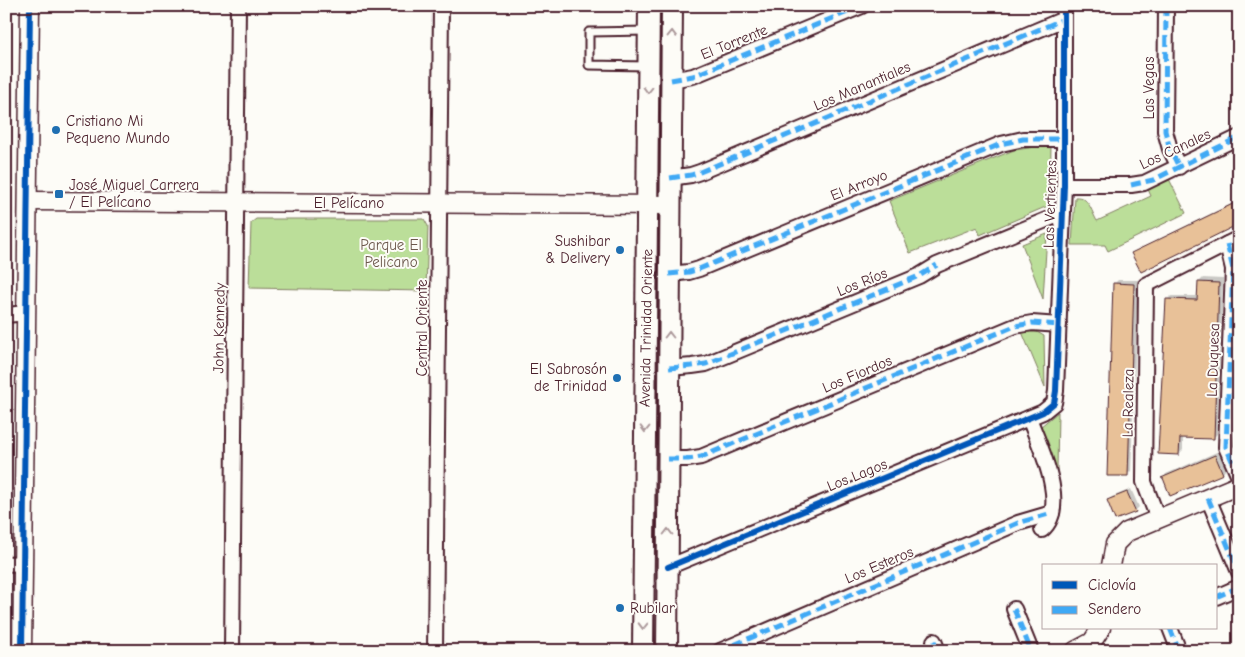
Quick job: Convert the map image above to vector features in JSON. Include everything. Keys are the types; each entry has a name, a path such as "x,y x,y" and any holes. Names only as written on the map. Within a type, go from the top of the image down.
{"main road":[{"name":"Avenida Trinidad Oriente","path":"643,651 649,6"},
{"name":"Avenida Trinidad Oriente","path":"667,651 672,6"}],"street":[{"path":"22,651 14,564 27,313 30,6"},
{"name":"John Kennedy","path":"232,651 238,6"},
{"name":"Central Oriente","path":"435,651 441,6"},
{"name":"El Torrente","path":"672,80 693,76 862,6"},
{"name":"Las Vegas","path":"1166,6 1165,131 1170,149 1179,167"},
{"name":"Las Vertientes","path":"1054,402 1064,184 1064,12"},
{"name":"Los Manantiales","path":"670,178 700,172 1064,12"},
{"name":"Los Canales","path":"1064,184 1131,185 1144,183 1239,137"},
{"name":"El Arroyo","path":"669,274 699,269 1001,144 1023,140 1064,139"},
{"name":"El Pelícano","path":"29,201 670,205"},
{"name":"Los Ríos","path":"669,368 706,364 919,276 937,265 1063,213"},
{"name":"La Realeza","path":"1158,519 1144,482 1146,285 1233,241"},
{"name":"La Duquesa","path":"1233,241 1226,447 1239,477"},
{"path":"6,315 27,313"},
{"name":"Los Fiordos","path":"668,459 701,457 1015,326 1032,323 1059,325"},
{"name":"Los Lagos","path":"668,567 1029,418 1047,410 1054,402"},
{"path":"1029,418 1052,481 1052,513 1049,523 1042,530"},
{"path":"1111,564 1115,544 1121,536 1132,529 1239,485"},
{"path":"1208,498 1239,572"},
{"name":"Los Esteros","path":"720,651 1018,523 1052,513"},
{"path":"1218,596 1239,588"},
{"path":"1014,609 1031,651"},
{"path":"1079,650 1092,642 1100,630"},
{"path":"1171,630 1179,651"}],"lane":[{"path":"648,66 589,65 589,32 649,31"}],"green space":[{"path":"1051,145 1050,205 980,235 977,227 910,253 889,201 1014,150"},
{"path":"1168,177 1186,213 1108,251 1105,245 1072,245 1075,197 1080,197 1087,202 1097,221 1151,196 1147,187"},
{"name":"Parque El Pelicano","path":"256,219 424,219 428,226 426,291 249,288 251,223"},
{"path":"1047,234 1043,299 1022,244"},
{"path":"1022,332 1037,332 1044,336 1045,387"},
{"path":"1058,412 1057,471 1040,427"}],"building":[{"path":"1239,201 1239,224 1141,272 1131,253"},
{"path":"1198,282 1219,283 1214,439 1180,438 1179,455 1158,454 1166,299 1197,300"},
{"path":"1113,283 1134,284 1128,476 1107,476"},
{"path":"1215,455 1223,474 1170,496 1163,478 1161,478"},
{"path":"1127,492 1136,512 1115,520 1107,500"}],"marked path":[{"path":"671,80 693,76 862,6"},
{"path":"1166,6 1165,131 1170,149 1179,167"},
{"path":"670,178 700,172 1064,19"},
{"path":"1131,185 1153,180 1239,137"},
{"path":"669,274 699,269 1001,144 1023,139 1064,139"},
{"path":"1227,244 1233,269 1226,447 1239,477"},
{"path":"669,368 706,364 919,276 937,265"},
{"path":"668,459 701,457 1015,326 1032,323 1059,325"},
{"path":"1208,498 1239,572"},
{"path":"720,651 1018,523 1052,513"},
{"path":"1218,596 1239,587"},
{"path":"1014,609 1031,651"},
{"path":"1171,630 1179,651"},
{"path":"934,641 938,651"}],"cycle path":[{"path":"22,651 30,6"},
{"path":"668,567 1043,412 1054,403 1064,185 1064,6"}],"place":[{"name":"Cristiano Mi Pequeno Mundo","path":"56,130"},
{"name":"José Miguel Carrera / El Pelícano","path":"59,194"},
{"name":"Sushibar & Delivery","path":"620,250"},
{"name":"El Sabrosón de Trinidad","path":"617,378"},
{"name":"Rubilar","path":"620,608"}]}
